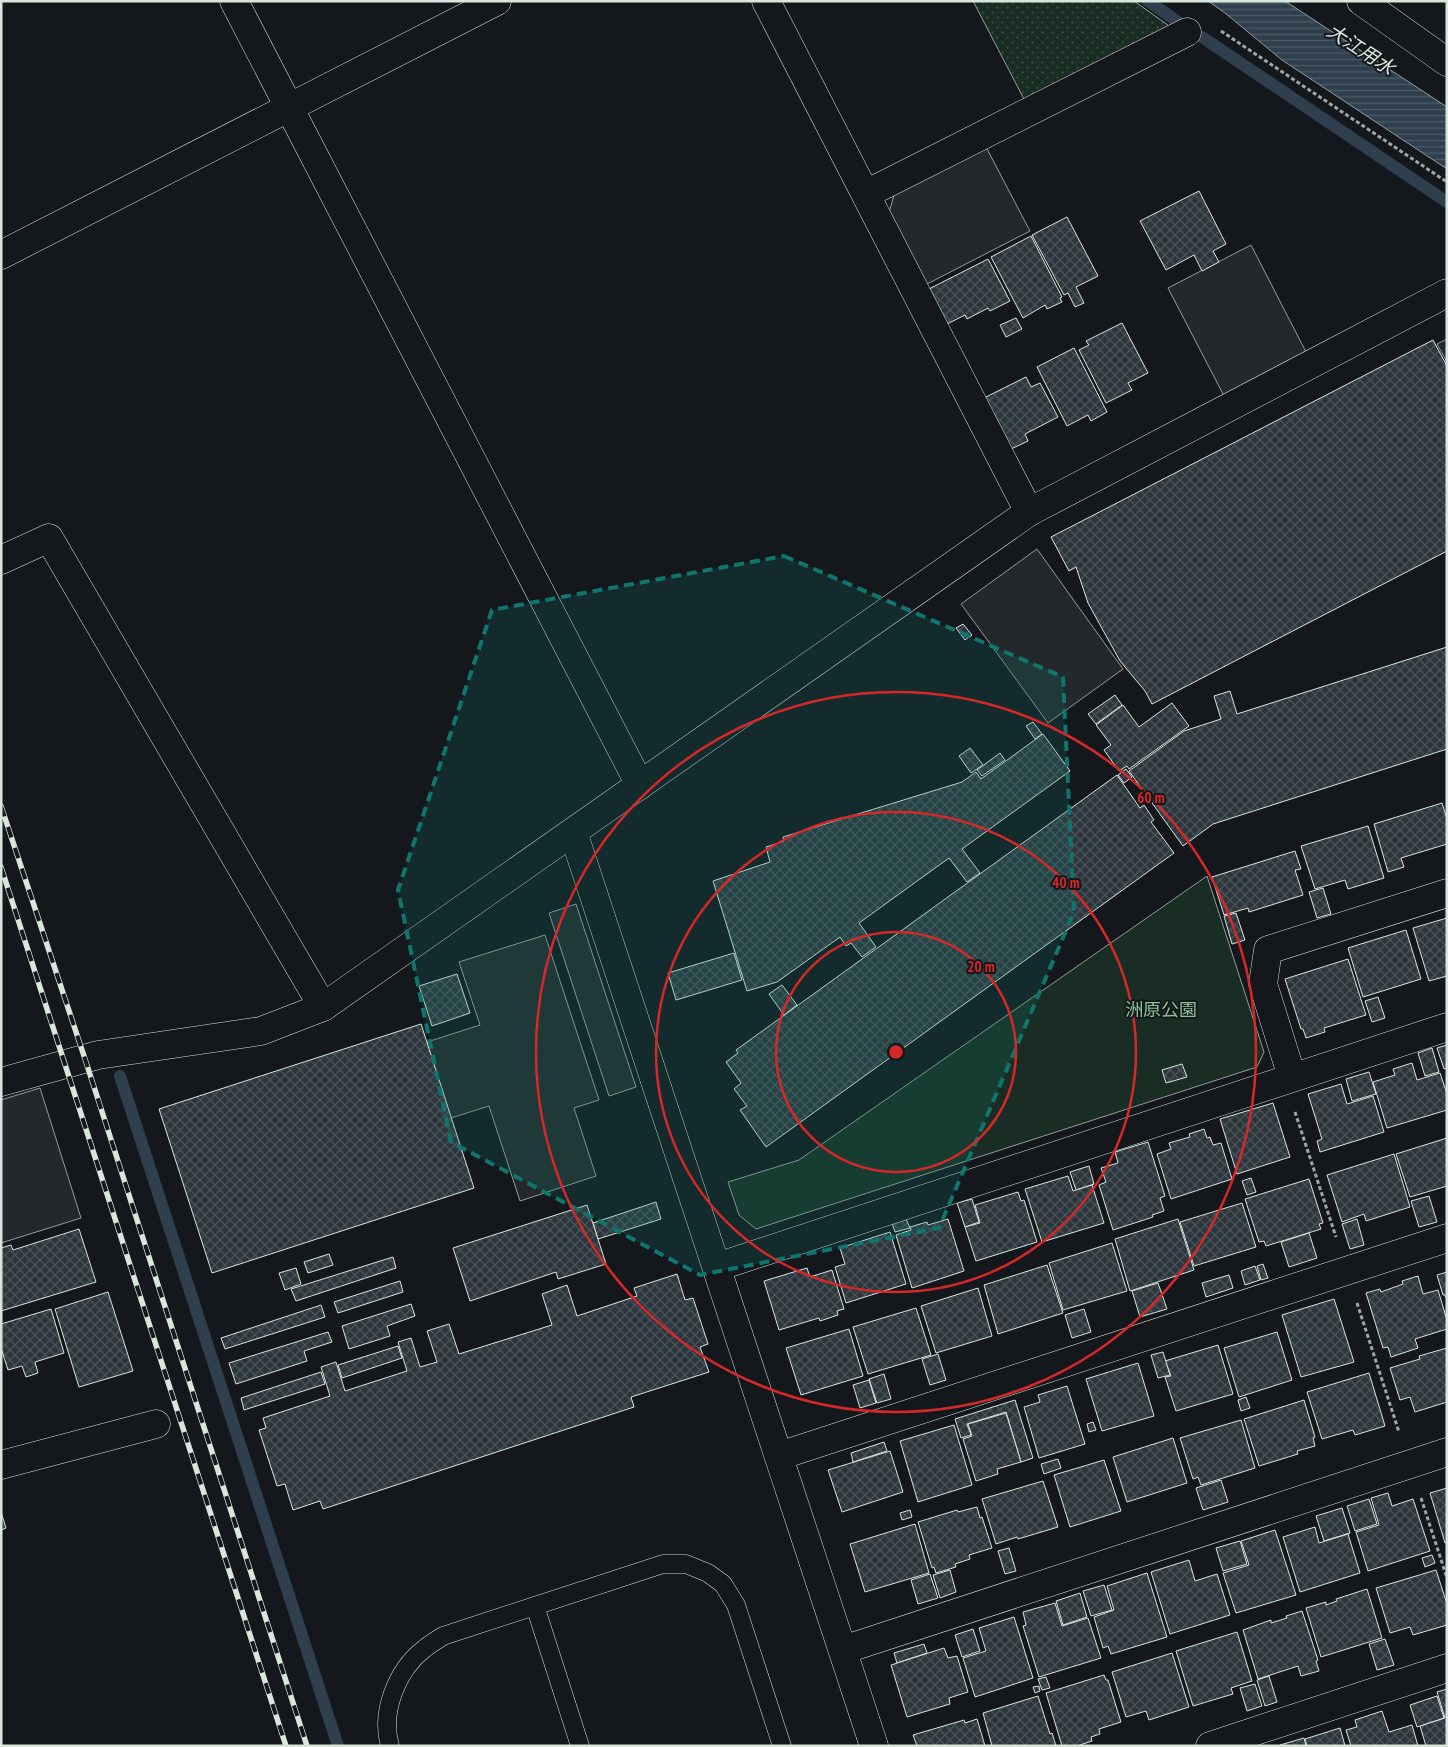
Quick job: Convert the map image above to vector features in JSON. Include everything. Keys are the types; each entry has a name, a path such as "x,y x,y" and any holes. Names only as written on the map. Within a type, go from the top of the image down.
{"street":[{"path":"234,1 640,785"},
{"path":"1,255 497,1"},
{"path":"766,1 1029,512"},
{"path":"1361,1 1447,62"},
{"path":"866,194 1187,32"},
{"path":"1,1082 98,1055 261,1030 323,1007 1029,512 1447,293"},
{"path":"1,560 49,538 323,1007"},
{"path":"573,832 874,1746"},
{"path":"1288,1079 1263,984 1268,950 1447,893"},
{"path":"716,1267 1447,1027"},
{"path":"779,1456 1447,1238"},
{"path":"1,1465 156,1424"},
{"path":"843,1650 1447,1452"},
{"path":"1210,1746 1447,1668"}],"lane":[{"path":"390,1746 388,1714 394,1688 406,1668 423,1650 443,1636 663,1564 686,1564 708,1573 723,1584 736,1605 782,1746"},
{"path":"535,1606 580,1746"}],"path":[{"path":"1218,29 1447,182"},
{"path":"1288,1079 1347,1271 1447,1578"}],"highlighted area":[{"path":"784,556 1063,677 1074,912 939,1228 700,1275 451,1142 398,890 492,610"}],"green space":[{"path":"973,1 1134,1 1172,28 1026,103"},
{"name":"洲原公園","path":"1207,876 1264,1052 1257,1067 756,1229 739,1215 728,1182 799,1160"}],"shaded area":[{"path":"986,147 1030,231 927,284 889,213 894,195"},
{"path":"1251,245 1306,352 1224,396 1168,288"},
{"path":"1447,339 1447,362 1437,344"},
{"path":"1037,549 1123,669 1048,723 961,604"},
{"path":"576,904 636,1087 609,1096 549,913"},
{"path":"545,935 599,1100 574,1108 596,1176 520,1201 489,1106 451,1118 427,1042 480,1025 459,962"},
{"path":"40,1088 81,1218 1,1243 1,1100"}],"water":[{"path":"1208,1 1285,1 1447,107 1447,169 1282,60"}],"building":[{"path":"1199,191 1226,244 1213,251 1219,262 1202,271 1194,255 1166,270 1140,221"},
{"path":"1067,217 1098,276 1076,287 1084,303 1075,307 1068,293 1064,295 1032,235"},
{"path":"1031,236 1062,297 1060,298 1062,302 1047,309 1045,305 1023,318 991,257"},
{"path":"988,259 1010,301 990,311 988,308 967,319 965,315 945,325 927,290"},
{"path":"1016,318 1022,329 1006,337 1000,325"},
{"path":"1122,323 1148,373 1128,383 1132,390 1106,403 1079,350 1089,345 1086,341"},
{"path":"1433,340 1447,366 1447,551 1152,704 1145,691 1120,661 1088,603 1076,567 1069,571 1051,537"},
{"path":"1074,348 1107,412 1091,421 1088,415 1067,426 1037,367"},
{"path":"1026,377 1031,387 1040,383 1058,417 1025,434 1028,441 1011,449 984,398"},
{"path":"963,624 972,635 965,640 956,628"},
{"path":"1447,647 1447,749 1213,824 1183,846 1129,771 1184,731 1221,719 1214,696 1230,691 1237,714"},
{"path":"1115,695 1122,705 1096,724 1088,714"},
{"path":"1172,703 1189,726 1129,769 1127,766 1119,771 1104,750 1111,745 1096,725 1123,705 1139,727"},
{"path":"1033,722 1042,734 1035,739 1026,726"},
{"path":"1043,734 1070,771 962,849 980,873 967,882 949,858 859,923 876,947 862,957 851,943 846,946 840,937 777,982 747,991 713,881 770,862 766,847 784,841 783,837 962,782 976,772 981,779"},
{"path":"970,748 983,765 971,773 959,756"},
{"path":"1000,753 1005,760 982,776 977,770"},
{"path":"1126,769 1132,777 1124,783 1118,775"},
{"path":"1117,775 1140,808 1144,805 1154,820 1151,822 1174,853 766,1147 740,1110 747,1106 734,1089 741,1083 726,1062 738,1053 736,1050"},
{"path":"1442,803 1447,819 1447,844 1401,858 1404,867 1388,872 1374,824"},
{"path":"1368,826 1384,878 1348,889 1345,880 1315,889 1301,846"},
{"path":"1295,851 1301,869 1295,870 1303,895 1249,912 1248,908 1224,915 1212,877"},
{"path":"1323,888 1331,914 1317,918 1309,892"},
{"path":"1236,913 1245,940 1232,944 1224,916"},
{"path":"1447,918 1447,976 1429,981 1413,928"},
{"path":"1406,930 1421,979 1363,997 1348,948"},
{"path":"734,953 742,980 676,1000 668,973"},
{"path":"1348,959 1366,1015 1324,1028 1325,1032 1306,1038 1303,1029 1301,1029 1285,979"},
{"path":"457,974 470,1013 432,1026 419,986"},
{"path":"782,985 797,1005 784,1015 769,994"},
{"path":"1378,997 1385,1018 1372,1022 1365,1001"},
{"path":"421,1024 474,1188 212,1273 159,1109"},
{"path":"1447,1045 1447,1068 1444,1069 1437,1048"},
{"path":"1432,1048 1439,1072 1425,1076 1418,1053"},
{"path":"1412,1063 1417,1080 1440,1073 1447,1094 1447,1110 1387,1128 1373,1082 1395,1075 1393,1069"},
{"path":"1182,1064 1187,1077 1166,1083 1162,1070"},
{"path":"1369,1072 1376,1094 1352,1101 1346,1079"},
{"path":"1341,1084 1347,1104 1373,1096 1384,1132 1320,1152 1317,1141 1322,1139 1308,1094"},
{"path":"1273,1103 1290,1157 1237,1174 1220,1119"},
{"path":"1204,1129 1207,1138 1210,1137 1213,1145 1221,1143 1232,1179 1171,1199 1157,1154 1171,1149 1169,1143 1190,1137 1189,1134"},
{"path":"1447,1138 1447,1186 1410,1197 1396,1154"},
{"path":"1148,1142 1165,1196 1160,1198 1164,1211 1152,1215 1153,1217 1113,1230 1099,1185 1106,1182 1101,1168 1118,1163 1115,1152"},
{"path":"1394,1154 1410,1207 1366,1221 1364,1214 1342,1222 1327,1175"},
{"path":"1089,1166 1094,1184 1076,1190 1070,1172"},
{"path":"1068,1176 1073,1191 1092,1185 1104,1223 1042,1242 1025,1189"},
{"path":"1251,1178 1256,1192 1247,1195 1242,1181"},
{"path":"1309,1179 1323,1223 1319,1224 1321,1229 1266,1246 1264,1241 1259,1242 1245,1199"},
{"path":"1018,1192 1021,1201 1024,1200 1037,1242 976,1261 965,1227 980,1223 975,1205"},
{"path":"1429,1196 1437,1222 1419,1227 1411,1201"},
{"path":"972,1199 979,1222 965,1227 957,1203"},
{"path":"656,1202 661,1219 598,1239 593,1223"},
{"path":"1242,1203 1256,1247 1194,1266 1180,1222"},
{"path":"587,1205 606,1264 558,1279 556,1272 470,1301 453,1248"},
{"path":"906,1219 910,1228 895,1232 892,1223"},
{"path":"948,1219 964,1271 912,1288 896,1235 911,1230 910,1227 927,1222 928,1225"},
{"path":"1178,1219 1194,1270 1130,1291 1115,1239"},
{"path":"1357,1219 1364,1245 1350,1249 1342,1224"},
{"path":"79,1229 96,1282 1,1311 1,1248 11,1245 13,1250"},
{"path":"890,1232 906,1284 846,1303 835,1267 845,1264 840,1248"},
{"path":"1309,1233 1317,1258 1289,1267 1281,1242"},
{"path":"1112,1243 1127,1291 1063,1310 1049,1263"},
{"path":"329,1254 333,1265 308,1273 304,1262"},
{"path":"393,1257 396,1268 296,1301 291,1289"},
{"path":"1263,1264 1268,1278 1261,1280 1257,1266"},
{"path":"1047,1265 1063,1313 998,1334 984,1285"},
{"path":"1255,1266 1260,1280 1245,1285 1241,1271"},
{"path":"296,1268 301,1284 285,1290 279,1273"},
{"path":"807,1268 810,1277 832,1270 844,1309 837,1311 838,1315 820,1321 819,1318 779,1330 764,1281"},
{"path":"1447,1272 1447,1300 1445,1295 1443,1295 1437,1275"},
{"path":"677,1274 685,1300 693,1298 708,1344 700,1347 709,1372 631,1397 634,1407 323,1509 320,1501 293,1510 285,1484 277,1486 259,1430 266,1428 263,1418 330,1396 321,1367 336,1362 345,1391 407,1371 398,1342 411,1338 420,1367 437,1362 427,1331 449,1324 459,1354 552,1325 542,1294 567,1285 577,1316 637,1296 634,1288"},
{"path":"1229,1275 1233,1288 1206,1297 1202,1283"},
{"path":"1418,1276 1423,1294 1438,1290 1447,1320 1447,1329 1415,1339 1418,1348 1391,1357 1388,1347 1383,1348 1366,1293 1380,1289 1381,1292 1403,1284 1402,1281"},
{"path":"400,1281 403,1292 338,1313 334,1302"},
{"path":"1158,1283 1167,1309 1140,1317 1132,1291"},
{"path":"978,1288 992,1336 936,1353 921,1306"},
{"path":"108,1292 133,1371 79,1387 55,1309"},
{"path":"1334,1299 1354,1362 1301,1377 1282,1315"},
{"path":"411,1304 415,1316 387,1326 390,1336 349,1349 342,1326"},
{"path":"321,1305 325,1317 225,1349 221,1338"},
{"path":"916,1308 931,1355 868,1374 853,1327"},
{"path":"51,1309 64,1353 35,1362 38,1373 26,1377 22,1366 8,1370 1,1348 1,1324"},
{"path":"1084,1309 1091,1332 1072,1338 1065,1315"},
{"path":"849,1329 863,1376 801,1395 786,1348"},
{"path":"328,1332 332,1342 304,1351 307,1361 236,1384 229,1363"},
{"path":"1277,1332 1292,1380 1239,1397 1224,1348"},
{"path":"1218,1345 1233,1394 1176,1411 1165,1377 1171,1376 1165,1361"},
{"path":"398,1346 402,1358 342,1378 338,1365"},
{"path":"1447,1348 1447,1402 1415,1412 1410,1397 1400,1400 1390,1368 1420,1359 1419,1356"},
{"path":"1163,1352 1170,1375 1158,1378 1151,1355"},
{"path":"938,1354 946,1380 930,1385 922,1359"},
{"path":"1138,1363 1154,1416 1102,1431 1086,1379"},
{"path":"321,1372 325,1384 244,1410 241,1398"},
{"path":"1369,1373 1385,1426 1355,1435 1353,1430 1322,1439 1307,1392"},
{"path":"884,1374 891,1399 877,1403 869,1379"},
{"path":"869,1380 876,1403 860,1408 853,1385"},
{"path":"1067,1386 1085,1444 1039,1458 1024,1407 1040,1402 1038,1395"},
{"path":"1246,1397 1250,1408 1241,1411 1238,1400"},
{"path":"1015,1400 1033,1458 1021,1462 1006,1412 967,1424 971,1435 961,1438 955,1419"},
{"path":"1304,1400 1315,1437 1313,1438 1315,1446 1297,1451 1298,1454 1259,1466 1244,1419"},
{"path":"1006,1413 1021,1462 997,1469 998,1474 976,1481 963,1439 972,1436 968,1424"},
{"path":"1241,1420 1255,1468 1201,1485 1198,1477 1193,1479 1180,1438"},
{"path":"1093,1422 1096,1430 1089,1432 1087,1424"},
{"path":"954,1425 972,1485 918,1502 900,1441"},
{"path":"1173,1438 1187,1483 1127,1502 1113,1457"},
{"path":"884,1442 887,1451 853,1462 851,1453"},
{"path":"890,1451 903,1492 842,1512 828,1470"},
{"path":"1058,1459 1061,1468 1044,1474 1041,1464"},
{"path":"1104,1460 1121,1511 1070,1527 1054,1475"},
{"path":"1221,1480 1228,1502 1203,1510 1196,1488"},
{"path":"1043,1481 1058,1527 996,1544 982,1499"},
{"path":"1447,1488 1447,1542 1445,1543 1430,1493"},
{"path":"1388,1493 1392,1506 1413,1499 1430,1551 1368,1571 1356,1532 1379,1525 1371,1498"},
{"path":"1369,1499 1377,1524 1355,1531 1347,1506"},
{"path":"977,1507 992,1548 969,1555 970,1559 955,1564 956,1567 936,1573 934,1567 932,1568 918,1522 957,1510 958,1512"},
{"path":"1342,1508 1350,1533 1324,1541 1316,1516"},
{"path":"910,1510 912,1517 902,1520 900,1513"},
{"path":"1,1512 6,1528 1,1530"},
{"path":"915,1524 929,1573 865,1592 850,1544"},
{"path":"1315,1527 1319,1543 1348,1534 1360,1573 1300,1592 1283,1537"},
{"path":"1275,1530 1296,1595 1236,1613 1223,1573 1249,1565 1241,1541"},
{"path":"1240,1541 1247,1564 1223,1571 1216,1548"},
{"path":"1009,1548 1016,1571 1005,1574 998,1551"},
{"path":"1432,1555 1435,1563 1425,1567 1422,1558"},
{"path":"1189,1560 1195,1581 1217,1574 1230,1615 1170,1634 1151,1572"},
{"path":"950,1570 956,1592 940,1598 933,1575"},
{"path":"1436,1570 1447,1604 1447,1625 1413,1635 1410,1627 1390,1633 1376,1588"},
{"path":"1147,1573 1167,1637 1111,1654 1108,1646 1103,1648 1094,1617 1114,1610 1107,1586"},
{"path":"930,1574 938,1598 918,1604 911,1580"},
{"path":"1104,1585 1112,1610 1091,1616 1083,1591"},
{"path":"1367,1589 1382,1638 1321,1657 1306,1608 1326,1602 1326,1605 1337,1601 1336,1599"},
{"path":"1080,1593 1087,1617 1063,1625 1056,1601"},
{"path":"1055,1603 1062,1626 1088,1618 1101,1658 1039,1677 1023,1626 1026,1625 1023,1612"},
{"path":"1302,1611 1318,1660 1316,1661 1319,1671 1301,1676 1298,1666 1258,1679 1243,1630 1271,1620 1271,1623 1287,1618 1286,1616"},
{"path":"1014,1617 1033,1678 975,1697 963,1658 986,1651 979,1628"},
{"path":"973,1629 980,1651 962,1657 955,1635"},
{"path":"1237,1632 1252,1681 1231,1688 1233,1694 1193,1706 1176,1651"},
{"path":"1385,1639 1394,1665 1377,1670 1369,1644"},
{"path":"924,1644 927,1653 897,1663 894,1653"},
{"path":"944,1648 948,1658 957,1656 968,1692 949,1698 950,1704 907,1717 891,1665"},
{"path":"1172,1653 1189,1707 1149,1720 1146,1711 1126,1717 1112,1672"},
{"path":"1104,1675 1106,1680 1108,1680 1121,1722 1099,1729 1100,1734 1091,1737 1092,1741 1077,1746 1062,1746 1046,1693"},
{"path":"1269,1676 1277,1702 1265,1706 1257,1680"},
{"path":"1046,1677 1050,1688 1042,1690 1038,1679"},
{"path":"1255,1684 1262,1706 1247,1711 1240,1688"},
{"path":"1039,1686 1040,1691 1035,1693 1033,1687"},
{"path":"1447,1689 1447,1746 1426,1746 1420,1726 1445,1718 1437,1692"},
{"path":"1038,1696 1050,1734 1052,1733 1056,1746 992,1746 983,1713"},
{"path":"1437,1696 1444,1718 1417,1727 1410,1705"},
{"path":"1382,1711 1389,1732 1412,1725 1418,1746 1351,1746 1346,1730 1357,1727 1355,1720"},
{"path":"977,1719 985,1746 917,1746 913,1735 964,1720 965,1723"},
{"path":"1340,1728 1345,1746 1307,1746 1305,1739"},
{"path":"1304,1738 1306,1746 1280,1746 1280,1745"}],"waterway":[{"path":"1148,1 1177,21"},
{"path":"1202,37 1447,202"},
{"path":"120,1076 338,1746"}],"railway":[{"path":"1,806 85,1059 307,1746"},
{"path":"1,867 286,1746"}],"water label":[{"name":"大江用水","path":"1361,49"}]}
